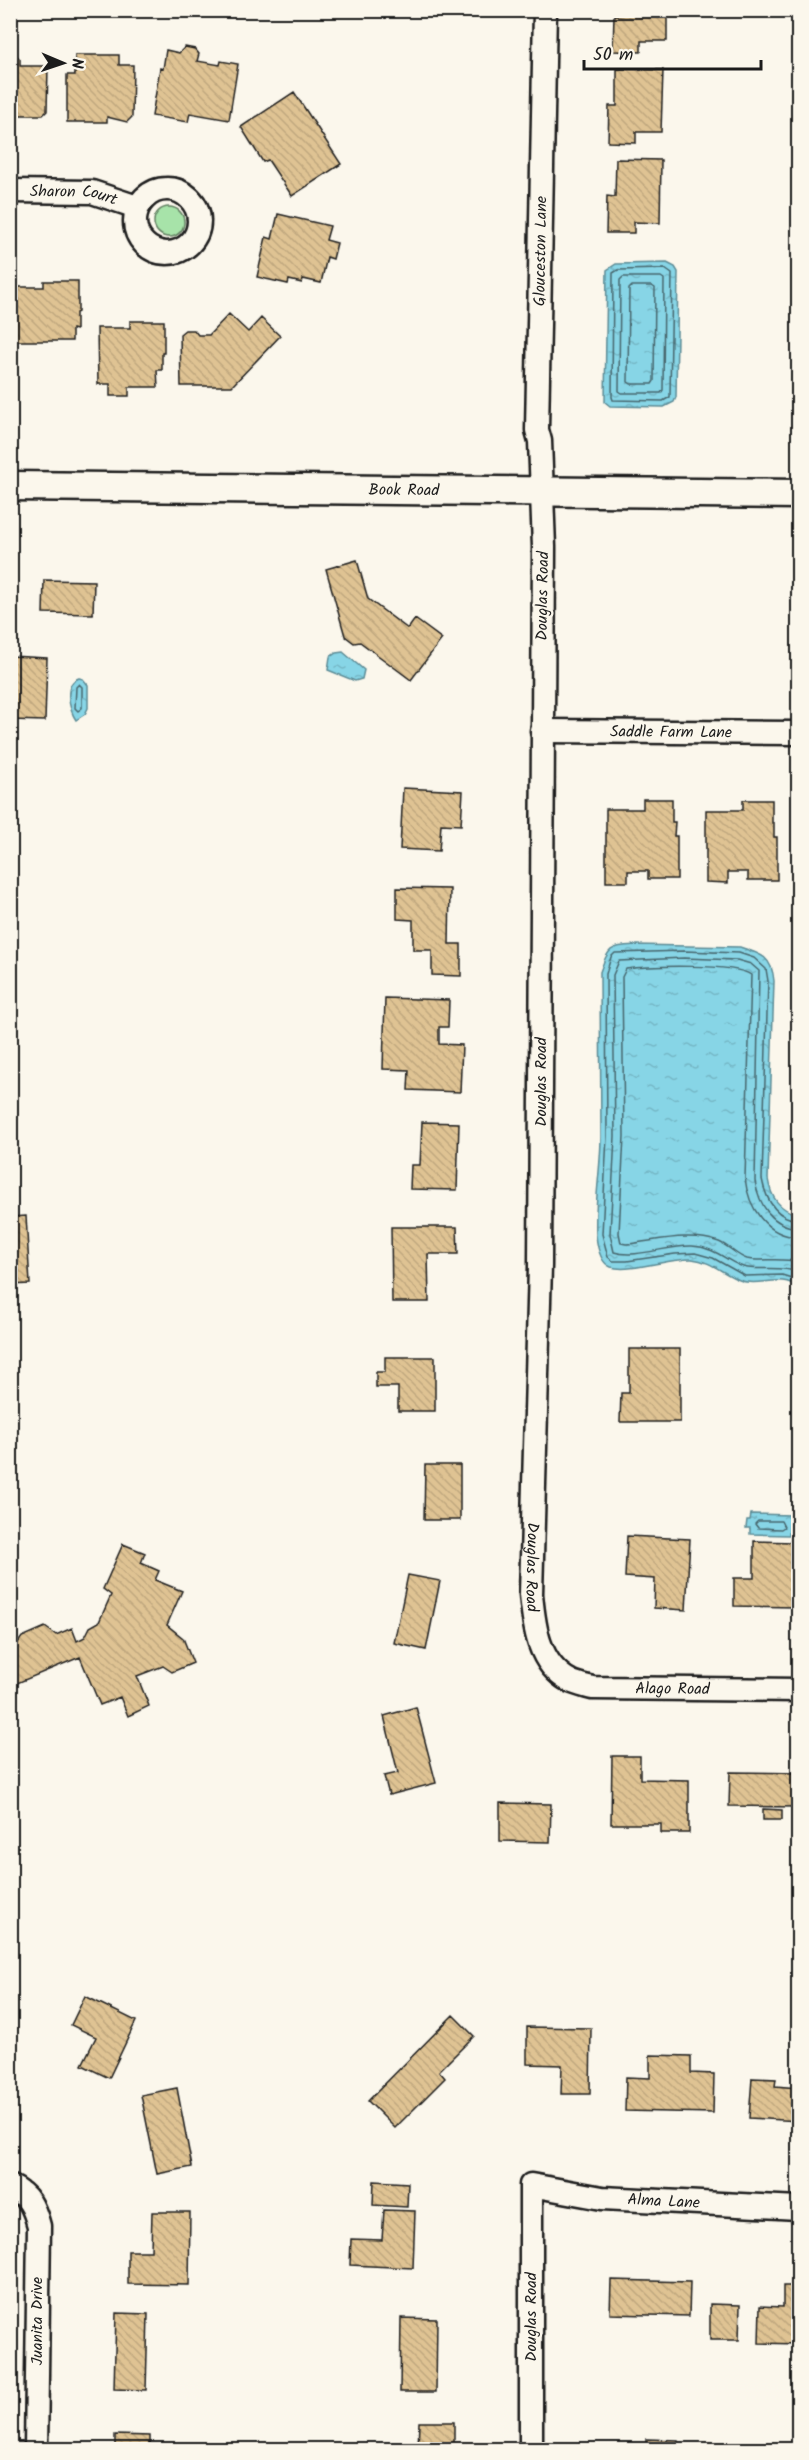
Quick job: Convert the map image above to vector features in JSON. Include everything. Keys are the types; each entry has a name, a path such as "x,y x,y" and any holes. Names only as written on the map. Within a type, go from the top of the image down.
{"street":[{"name":"Glouceston Lane","path":"543,490 540,441 537,430 545,10"},
{"name":"Sharon Court","path":"10,191 92,192 137,207"},
{"name":"Book Road","path":"10,486 798,494"},
{"name":"Douglas Road","path":"543,490 540,1266 531,1594 535,1630 542,1651 553,1668"},
{"name":"Saddle Farm Lane","path":"542,730 798,733"},
{"name":"Alago Road","path":"553,1668 570,1681 592,1688 798,1690"},
{"name":"Douglas Road","path":"531,2185 531,2450"},
{"name":"Alma Lane","path":"531,2185 602,2198 798,2208"},
{"name":"Juanita Drive","path":"18,2190 34,2206 39,2226 36,2450"}],"green space":[{"path":"169,207 179,212 184,222 179,232 169,237 159,232 154,222 159,212"}],"water":[{"path":"667,263 675,267 678,272 676,397 674,402 664,407 610,406 605,402 607,270 616,264"},
{"path":"343,652 364,670 362,679 355,681 328,670 330,657"},
{"path":"79,678 88,685 88,708 85,714 76,720 70,704 69,692 74,681"},
{"path":"635,945 740,947 760,955 771,967 774,981 768,1179 771,1192 777,1202 786,1210 798,1215 798,1288 785,1281 756,1283 742,1281 699,1260 683,1259 619,1268 607,1265 602,1258 596,1235 601,1136 600,972 611,950"},
{"path":"751,1514 790,1515 789,1535 750,1534 750,1528 746,1528"}],"building":[{"path":"622,10 667,10 667,41 641,41 641,52 613,51 614,15 622,15"},
{"path":"185,47 195,49 199,54 197,61 220,65 221,61 238,64 229,120 190,113 188,122 152,116 160,68 163,69 166,50 179,53"},
{"path":"10,55 16,55 20,59 20,66 48,66 47,111 43,115 10,115"},
{"path":"75,55 119,55 119,65 133,65 132,117 127,122 107,117 107,122 67,122 67,75 75,75"},
{"path":"617,69 663,70 661,132 636,132 636,143 608,142 609,106 617,106"},
{"path":"294,92 341,164 292,196 268,160 263,162 241,127"},
{"path":"616,159 661,160 660,223 634,222 634,233 606,233 607,196 615,197"},
{"path":"278,214 330,226 326,240 337,243 333,259 327,257 321,283 303,279 302,283 289,280 288,284 257,277 266,237 272,239"},
{"path":"44,281 78,281 78,312 76,313 76,330 72,329 72,341 11,341 11,287 44,287"},
{"path":"229,314 248,332 261,318 280,336 232,386 181,386 180,334 185,330 194,330 198,335 209,335"},
{"path":"130,321 164,321 164,353 162,353 162,370 157,370 158,387 129,387 129,396 110,396 110,384 98,384 97,328 130,328"},
{"path":"357,560 368,599 408,629 415,619 442,639 411,680 360,642 354,643 345,636 326,569"},
{"path":"44,580 94,581 93,614 43,613"},
{"path":"10,656 47,658 45,721 10,720"},
{"path":"403,788 463,791 461,825 441,824 439,851 400,849"},
{"path":"643,799 672,799 672,822 675,822 674,836 677,836 677,879 648,879 648,871 628,871 628,882 606,882 606,809 643,809"},
{"path":"743,800 772,800 772,823 774,823 774,837 777,837 777,880 748,880 748,872 728,872 728,883 706,882 706,810 743,810"},
{"path":"397,888 450,889 449,944 461,944 461,976 432,975 432,950 413,950 413,920 397,919"},
{"path":"385,998 449,1000 448,1027 439,1027 439,1044 462,1045 460,1092 408,1090 409,1070 383,1069"},
{"path":"422,1122 459,1123 457,1190 410,1189 411,1165 420,1165"},
{"path":"26,1216 30,1284 10,1285 10,1217"},
{"path":"391,1227 457,1227 458,1254 428,1254 429,1302 392,1302"},
{"path":"629,1349 680,1349 680,1422 620,1422 621,1393 629,1393"},
{"path":"385,1357 435,1357 435,1411 398,1411 398,1387 376,1387 376,1372 385,1372"},
{"path":"425,1465 460,1465 460,1520 424,1520"},
{"path":"627,1536 690,1539 686,1610 654,1608 655,1579 625,1577"},
{"path":"754,1541 793,1542 793,1607 734,1606 734,1578 754,1578"},
{"path":"123,1544 145,1553 141,1563 159,1571 155,1580 182,1591 167,1625 183,1638 193,1663 172,1672 163,1666 137,1676 149,1706 128,1716 120,1697 100,1705 80,1657 10,1686 10,1646 17,1644 22,1637 45,1627 56,1635 72,1628 77,1641 85,1637 90,1627 99,1622 111,1595 103,1589"},
{"path":"408,1575 440,1581 426,1650 394,1643"},
{"path":"416,1707 436,1783 389,1795 384,1776 398,1773 384,1716"},
{"path":"612,1756 640,1756 640,1779 689,1780 689,1833 661,1833 661,1824 611,1824"},
{"path":"730,1772 798,1773 798,1807 729,1806"},
{"path":"500,1803 551,1804 550,1842 500,1841"},
{"path":"763,1809 782,1810 782,1820 763,1820"},
{"path":"85,1996 136,2021 109,2078 82,2065 96,2037 71,2025"},
{"path":"453,2015 474,2036 439,2071 445,2078 395,2128 368,2101"},
{"path":"527,2027 591,2028 590,2094 561,2094 562,2065 527,2064"},
{"path":"650,2055 691,2056 691,2073 714,2074 713,2113 625,2111 626,2077 650,2078"},
{"path":"752,2078 776,2079 775,2086 798,2088 798,2121 749,2118"},
{"path":"177,2088 192,2167 157,2174 141,2095"},
{"path":"374,2181 408,2183 407,2207 373,2205"},
{"path":"384,2210 415,2211 413,2268 350,2265 351,2239 382,2240"},
{"path":"152,2212 190,2212 189,2285 128,2284 128,2251 151,2251"},
{"path":"611,2280 690,2282 689,2316 610,2314"},
{"path":"783,2286 798,2286 798,2344 759,2343 760,2306 783,2307"},
{"path":"710,2304 740,2305 739,2340 710,2340"},
{"path":"116,2313 148,2314 146,2390 114,2389"},
{"path":"401,2318 437,2319 436,2392 400,2392"},
{"path":"419,2422 454,2422 454,2450 418,2450"},
{"path":"115,2435 150,2436 150,2450 115,2450"},
{"path":"646,2439 678,2440 678,2450 646,2450"}]}
